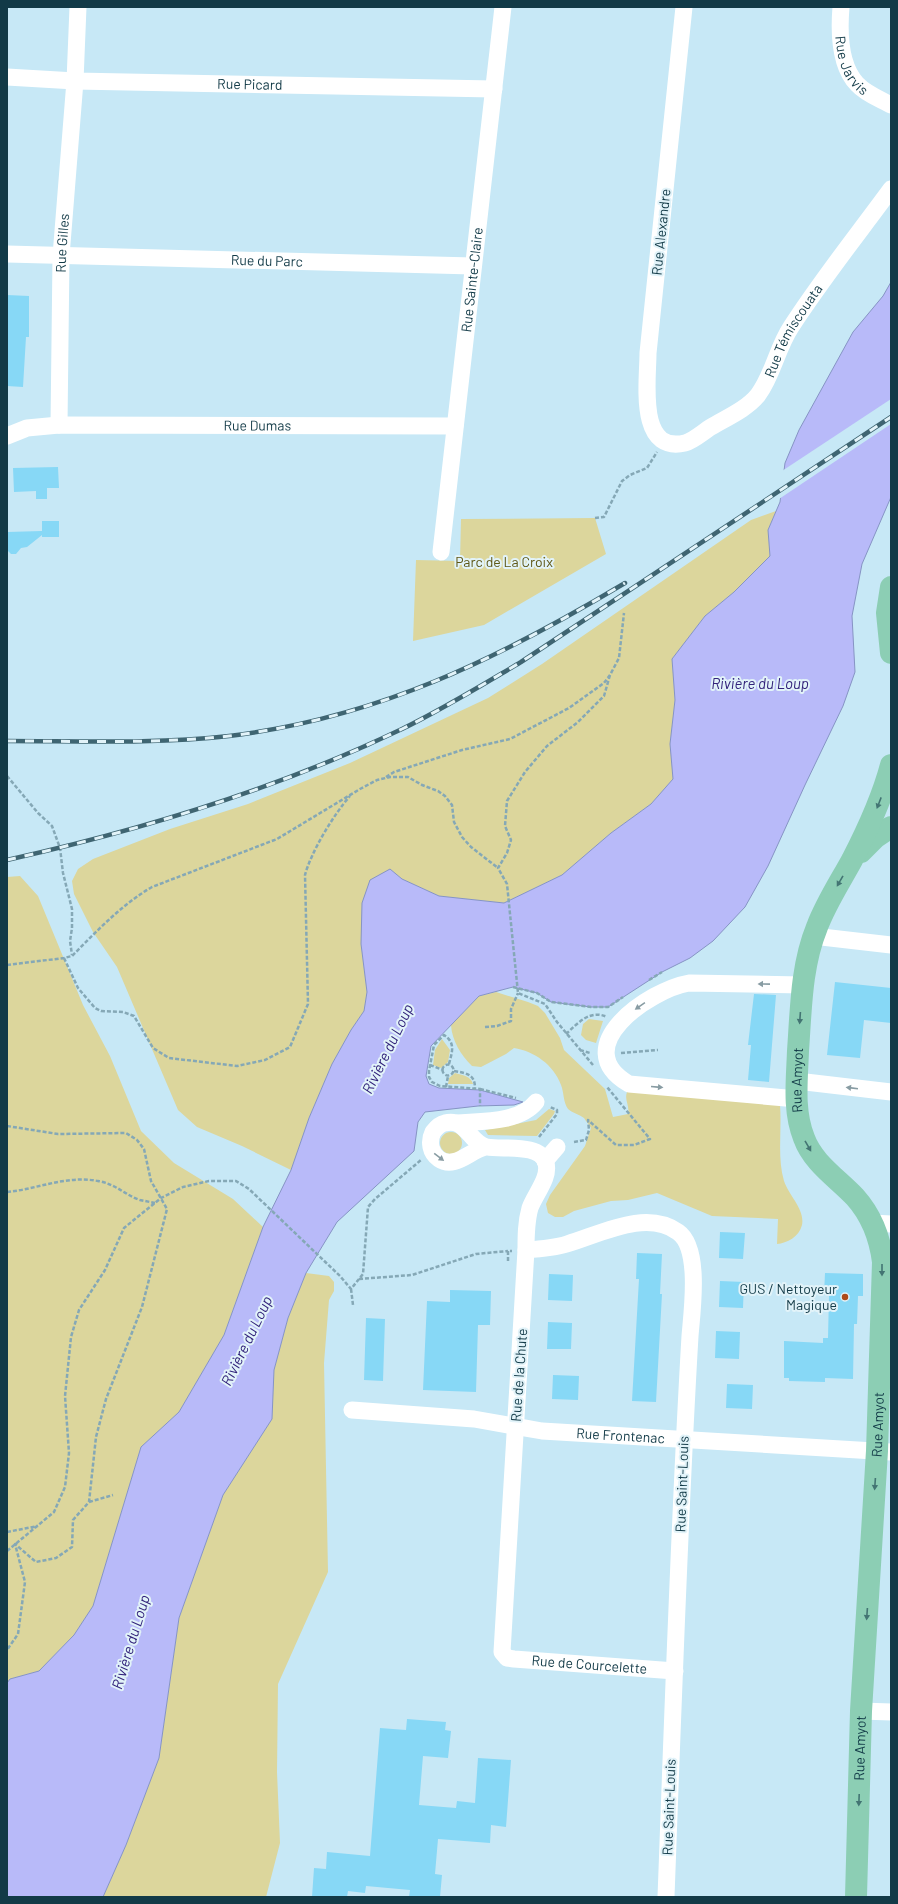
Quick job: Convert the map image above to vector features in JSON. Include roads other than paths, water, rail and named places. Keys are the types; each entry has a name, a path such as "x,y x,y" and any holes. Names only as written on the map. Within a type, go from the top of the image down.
{"main road":[{"path":"891,586 888,613 891,653"},
{"path":"855,854 879,803 891,766"},
{"path":"855,854 891,827"},
{"name":"Rue Amyot","path":"855,854 826,906 813,936 803,985 797,1090 798,1116 804,1139 813,1155 882,1223 880,1246 882,1262 884,1451 861,1711 856,1897"}],"street":[{"name":"Rue Gilles","path":"59,425 61,256 75,82 78,7"},
{"name":"Rue Sainte-Claire","path":"441,552 503,7"},
{"name":"Rue Alexandre","path":"668,443 656,434 650,423 647,408 648,353 684,7"},
{"name":"Rue Jarvis","path":"841,7 841,44 850,76 862,89 891,105"},
{"name":"Rue Picard","path":"7,77 75,82 494,89"},
{"name":"Rue Témiscouata","path":"668,443 686,443 745,406 757,396 766,383 790,327 891,189"},
{"name":"Rue du Parc","path":"7,254 473,266"},
{"name":"Rue Dumas","path":"59,425 455,426"},
{"path":"7,436 27,428 59,425"},
{"path":"813,936 891,945"},
{"path":"803,985 689,983 675,985 663,991 624,1018 614,1028 609,1038 606,1055 612,1071 629,1084 891,1092"},
{"path":"536,1102 530,1110 522,1114 495,1119 443,1124 435,1130 431,1143 433,1152 441,1160 451,1163 461,1160 475,1150 486,1147 532,1150 541,1155 545,1162 557,1147"},
{"path":"457,1123 466,1129 477,1143 486,1147"},
{"name":"Rue de la Chute","path":"504,1656 502,1648 526,1250 526,1225 530,1207 546,1174 545,1162"},
{"name":"Rue Saint-Louis","path":"526,1250 565,1245 619,1227 656,1222 670,1227 680,1233 687,1242 692,1268 692,1313 684,1441 666,1897"},
{"name":"Rue Frontenac","path":"352,1410 474,1419 542,1431 684,1441 884,1451"},
{"name":"Rue de Courcelette","path":"504,1656 514,1659 674,1671"},
{"path":"861,1711 891,1712"}],"water":[{"name":"Rivière du Loup","path":"891,282 891,497 862,564 852,616 855,672 843,706 768,866 745,907 713,941 690,958 662,972 608,1007 591,1007 551,1002 537,993 513,987 479,996 431,1046 426,1076 429,1084 439,1088 480,1090 523,1102 514,1105 478,1106 425,1112 418,1122 414,1151 337,1222 306,1273 288,1318 274,1370 272,1419 223,1495 179,1618 159,1758 126,1845 103,1897 7,1897 7,1683 10,1679 39,1671 74,1635 93,1606 141,1447 179,1412 224,1335 263,1227 291,1170 309,1118 332,1064 351,1030 364,1011 367,992 361,944 362,903 370,880 390,869 402,879 439,896 504,903 562,875 611,833 651,804 673,779 670,744 675,700 672,659 705,616 734,592 770,556 768,530 780,502 785,463 799,430 853,332 883,296"}],"railway":[{"path":"7,860 108,835 208,806 307,771 402,729 521,662 891,417"},
{"path":"7,741 118,742 201,739 283,727 335,715 386,700 483,660 578,611 625,583"}],"place":[{"name":"GUS / Nettoyeur Magique","path":"845,1297"}],"park label":[{"name":"Parc de La Croix","path":"504,562"}]}
